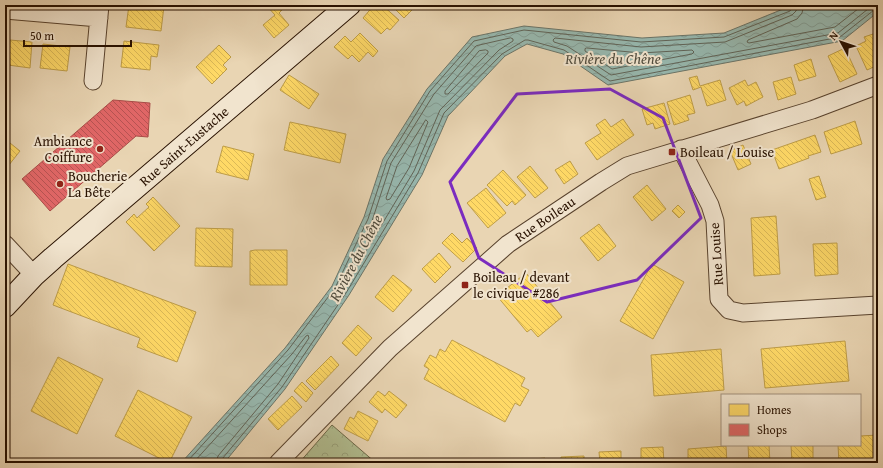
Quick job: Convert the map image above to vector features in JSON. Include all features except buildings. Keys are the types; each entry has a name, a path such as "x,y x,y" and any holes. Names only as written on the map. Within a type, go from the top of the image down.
{"street":[{"name":"Rue Saint-Eustache","path":"5,306 34,275 349,5"},
{"path":"5,10 100,11 93,81"},
{"name":"Rue Boileau","path":"278,463 390,348 508,244 601,182 627,166 812,110 878,85"},
{"name":"Rue Louise","path":"681,149 710,205 715,221 720,299 729,310 743,314 878,305"},
{"path":"5,244 34,275"}],"highlighted area":[{"path":"610,89 663,118 701,218 637,280 547,302 479,258 450,182 517,94"}],"green space":[{"path":"332,425 376,463 299,463"}],"water":[{"name":"Rivière du Chêne","path":"793,5 878,5 878,12 842,41 608,85 563,54 527,44 505,56 448,116 422,175 349,295 285,389 224,463 181,463 285,348 332,286 364,217 383,159 427,89 472,37 524,26 642,38 724,33"}],"place":[{"name":"Ambiance Coiffure","path":"100,149"},
{"name":"Boileau / Louise","path":"672,152"},
{"name":"Boucherie La Bête","path":"60,184"},
{"name":"Boileau / devant le civique #286","path":"465,285"}]}
